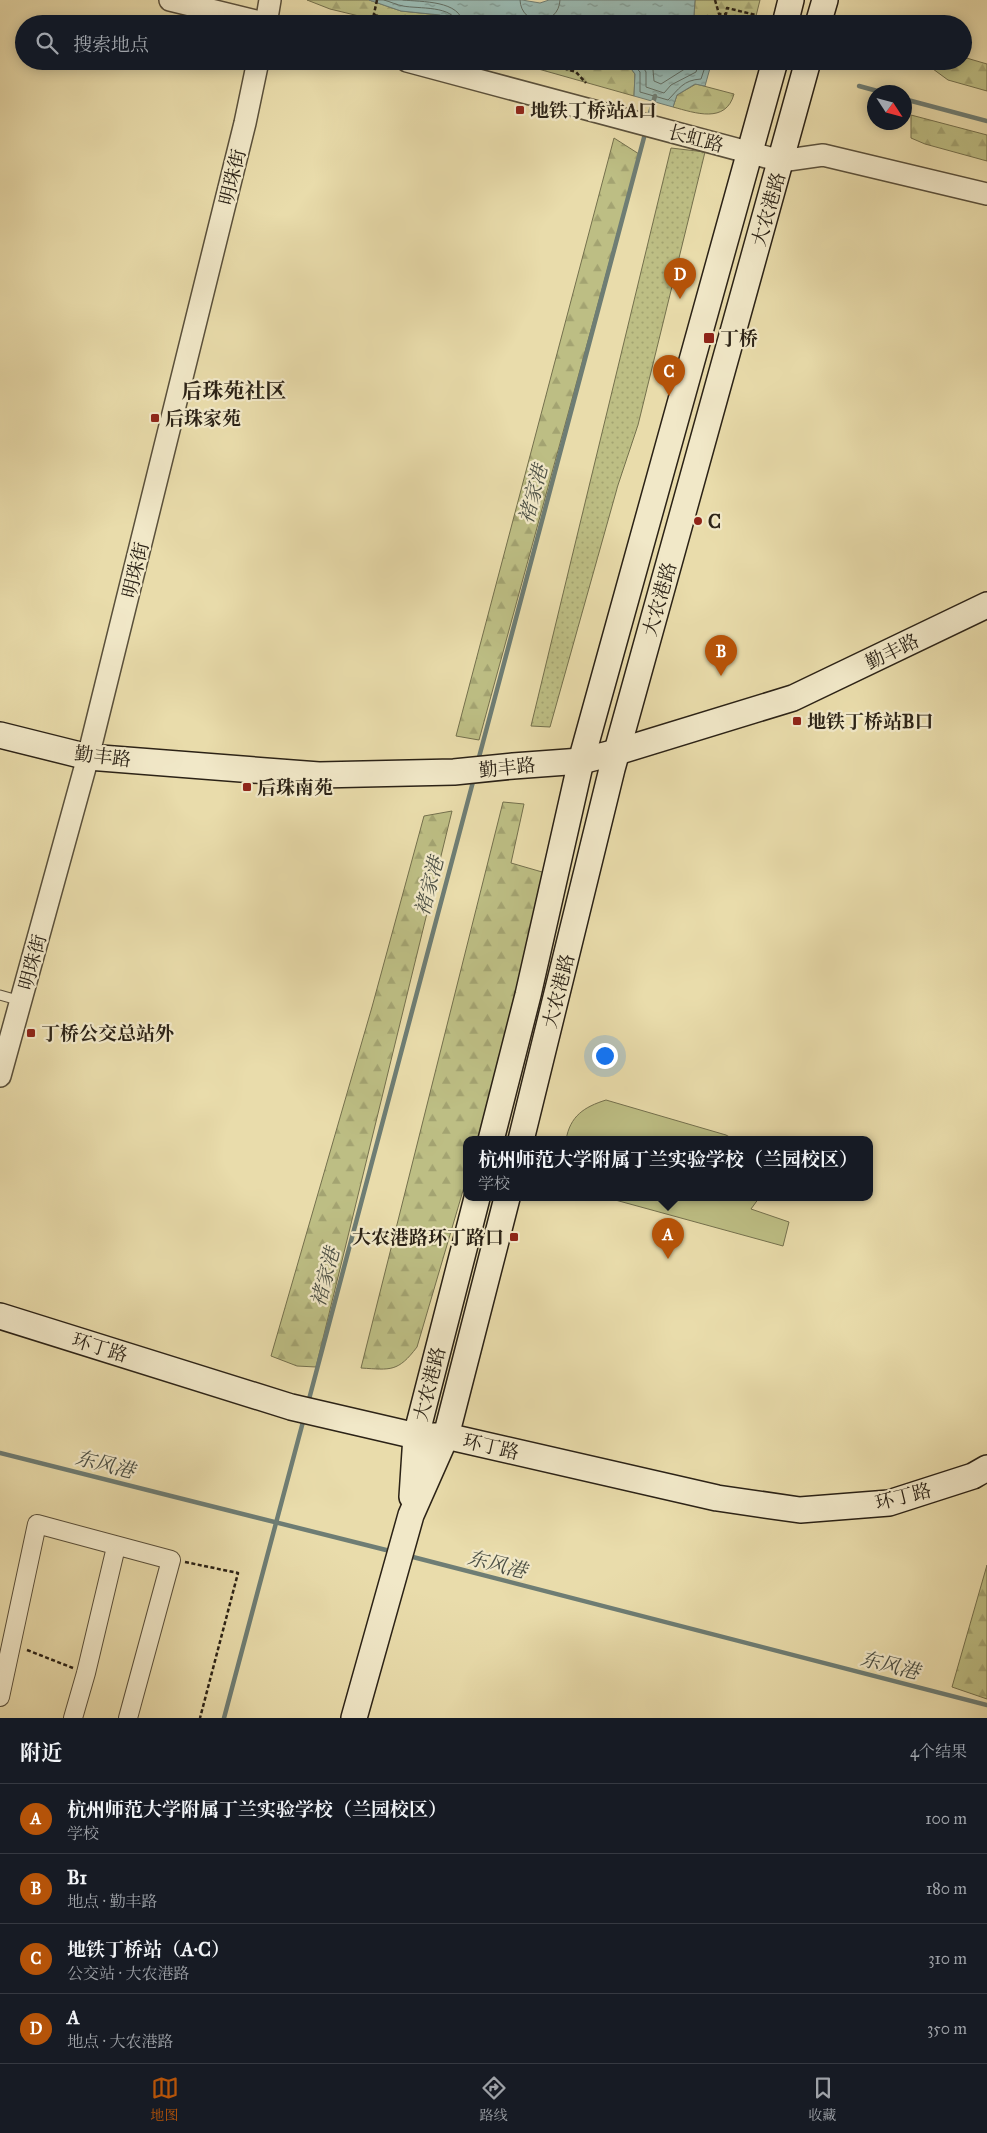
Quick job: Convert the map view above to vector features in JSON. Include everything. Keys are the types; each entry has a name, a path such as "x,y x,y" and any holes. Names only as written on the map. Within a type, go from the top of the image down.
{"main road":[{"path":"787,15 791,0"},
{"path":"821,15 825,0"},
{"name":"大农港路","path":"492,1136 528,995 581,761 773,70"},
{"name":"大农港路","path":"523,1136 617,752 806,70"},
{"name":"勤丰路","path":"0,735 88,757 319,774 454,772 581,761 617,752 793,698 987,605"},
{"name":"大农港路","path":"411,1515 416,1436 476,1201"},
{"name":"大农港路","path":"354,1718 411,1515 446,1436 506,1201"},
{"name":"环丁路","path":"0,1316 291,1407 416,1436 446,1436 717,1498 800,1510 889,1503 973,1476 987,1468"}],"street":[{"path":"170,0 231,15"},
{"path":"268,15 270,0"},
{"name":"明珠街","path":"0,1076 88,757 245,123 256,70"},
{"name":"长虹路","path":"441,70 781,161 823,156 987,194"},
{"path":"0,1697 37,1524 171,1560 128,1718"},
{"path":"73,1718 86,1673 116,1546"}],"lane":[{"path":"0,995 22,1001"}],"path":[{"path":"374,15 377,0"},
{"path":"715,0 719,14 726,14 727,8 752,15"},
{"path":"569,70 576,72 586,83"},
{"path":"171,1560 238,1573 200,1718"},
{"path":"11,1644 86,1673"}],"green space":[{"path":"307,0 369,0 401,11 440,15 355,15 330,9"},
{"path":"695,0 760,0 756,15 694,15"},
{"path":"972,60 987,64 987,91 948,80 934,70 972,70"},
{"path":"542,70 632,70 635,74 634,96"},
{"path":"696,84 734,94 724,110 717,113 691,112 673,107 677,95"},
{"path":"912,115 987,135 987,161 925,144 911,138"},
{"path":"614,138 639,154 479,740 456,736"},
{"path":"671,148 705,152 638,425 618,485 550,727 531,726"},
{"path":"503,802 524,804 511,863 556,876 479,1136 463,1136 463,1191 417,1347 404,1361 393,1368 361,1368"},
{"path":"452,811 316,1367 297,1366 271,1356 372,1007 424,816"},
{"path":"606,1100 728,1136 567,1136 571,1125 579,1114 591,1106"},
{"path":"619,1201 757,1201 751,1209 789,1222 783,1246"},
{"path":"987,1565 987,1699 952,1687"}],"water":[{"path":"369,0 522,0 540,3 549,0 695,0 694,15 440,15 401,11"},
{"path":"632,70 709,70 705,86 695,84 677,95 673,107 634,96 635,74"}],"waterway":[{"path":"859,86 867,88"},
{"name":"褚家港","path":"648,120 655,96"},
{"path":"912,101 987,121"},
{"name":"褚家港","path":"478,761 646,130"},
{"name":"褚家港","path":"308,1403 474,778"},
{"name":"褚家港","path":"224,1718 304,1418"},
{"name":"东风港","path":"0,1453 394,1552"},
{"name":"东风港","path":"409,1556 987,1705"}],"place":[{"name":"地铁丁桥站A口","path":"520,110"},
{"name":"A","path":"680,299"},
{"name":"丁桥","path":"709,338"},
{"name":"地铁丁桥站（A·C）","path":"669,396"},
{"name":"后珠家苑","path":"155,418"},
{"name":"C","path":"698,521"},
{"name":"B1","path":"721,676"},
{"name":"地铁丁桥站B口","path":"797,721"},
{"name":"后珠南苑","path":"247,787"},
{"name":"丁桥公交总站外","path":"31,1033"},
{"name":"大农港路环丁路口","path":"514,1237"},
{"name":"杭州师范大学附属丁兰实验学校（兰园校区）","path":"668,1259"}],"district":[{"name":"后珠苑社区","path":"234,391"}]}
